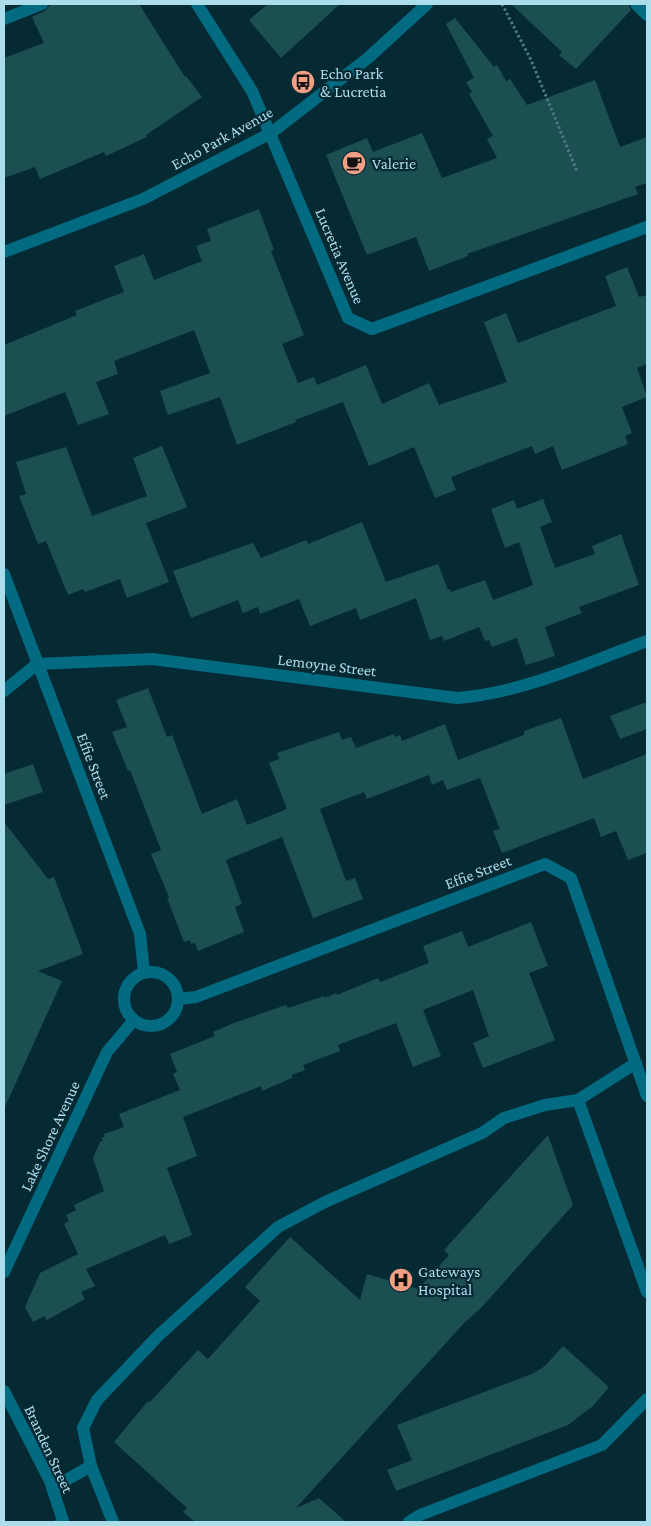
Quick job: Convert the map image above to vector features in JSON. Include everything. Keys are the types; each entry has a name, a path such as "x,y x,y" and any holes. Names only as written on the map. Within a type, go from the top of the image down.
{"street":[{"path":"4,19 42,4"},
{"name":"Lucretia Avenue","path":"197,4 252,91 348,318 372,329 647,226"},
{"name":"Echo Park Avenue","path":"4,252 143,199 271,133 368,58 427,4"},
{"path":"636,4 647,15"},
{"name":"Effie Street","path":"4,574 140,934 144,972"},
{"name":"Lemoyne Street","path":"37,664 152,659 457,698 488,696 515,689 647,641"},
{"path":"4,691 37,664"},
{"name":"Effie Street","path":"178,999 196,997 545,864 571,878 642,1061 647,1096"},
{"path":"152,971 170,978 175,985 178,999 175,1013 160,1024 142,1024 134,1020 125,1005 126,989 130,981 144,972 152,971"},
{"name":"Lake Shore Avenue","path":"4,1272 107,1052 134,1020"},
{"path":"113,1522 91,1466 83,1428 97,1400 159,1335 278,1227 325,1202 482,1133 504,1118 545,1105 578,1100 642,1061"},
{"path":"578,1100 647,1292"},
{"name":"Branden Street","path":"4,1391 52,1488 62,1522"},
{"path":"408,1522 420,1515 602,1445 647,1399"},
{"path":"52,1488 91,1466"}],"path":[{"path":"502,4 531,60 577,171"}],"building":[{"path":"51,4 139,4 185,77 202,97 146,135 147,137 106,156 104,152 40,179 35,167 4,178 4,58 44,43 32,17 45,11"},
{"path":"268,4 340,4 281,58 249,20"},
{"path":"511,4 628,4 631,10 576,69 559,55 562,52"},
{"path":"455,18 494,67 497,65 506,81 510,79 527,105 595,80 620,147 647,137 647,183 635,187 638,194 467,254 468,256 429,271 416,237 367,255 326,155 367,138 373,152 422,133 442,178 497,158 487,139 493,136 469,94 472,92 466,82 474,78 446,24"},
{"path":"259,209 274,250 271,251 304,335 282,344 298,383 314,377 317,385 366,365 382,404 429,383 439,405 507,382 484,322 506,313 518,343 616,306 605,276 627,267 639,297 647,295 647,364 637,368 647,397 622,407 632,433 625,436 628,444 562,470 553,446 535,454 532,446 451,477 456,490 435,498 414,447 369,466 343,402 237,445 220,397 168,415 160,391 210,373 194,330 114,361 118,374 96,382 109,414 78,425 65,392 4,416 4,345 77,315 75,311 124,292 114,266 144,254 154,280 202,261 196,246 211,241 207,229"},
{"path":"162,446 187,507 146,523 169,582 127,598 120,579 85,592 83,589 68,595 46,541 38,544 19,496 26,494 16,462 66,447 92,516 147,496 133,458"},
{"path":"543,499 552,522 540,527 555,568 595,554 592,546 621,534 639,585 579,607 582,613 545,627 555,656 526,665 517,638 492,647 489,640 485,641 479,627 444,641 442,636 430,640 416,598 360,620 356,608 310,626 299,599 260,614 258,607 243,613 238,600 191,618 173,571 253,543 261,558 306,540 308,544 362,522 386,582 438,564 448,590 450,589 451,592 485,580 493,600 533,585 519,542 505,548 491,509 514,500 517,509"},
{"path":"148,688 167,737 172,735 202,814 237,799 247,825 287,809 269,763 279,759 277,753 339,732 342,740 351,737 356,748 394,734 395,737 400,735 402,741 445,724 458,760 524,735 524,731 561,718 583,779 647,754 647,853 628,860 616,831 601,837 594,818 502,853 493,831 500,829 480,778 447,790 443,780 432,785 429,775 367,799 364,792 320,809 346,881 355,878 363,899 313,918 282,837 226,860 242,904 235,907 244,932 198,951 195,943 191,944 190,940 184,942 167,898 169,897 151,854 161,850 130,770 128,771 112,732 127,727 116,700"},
{"path":"647,702 647,729 620,739 610,716"},
{"path":"33,764 43,792 4,805 4,774"},
{"path":"4,822 48,879 54,877 83,954 38,971 62,981 4,1109"},
{"path":"531,922 548,966 529,973 555,1040 483,1068 473,1043 489,1036 473,990 423,1010 441,1056 413,1067 396,1023 338,1045 340,1051 303,1065 305,1070 292,1075 292,1078 262,1091 261,1086 183,1117 197,1156 167,1168 192,1235 169,1244 165,1235 86,1269 95,1286 81,1292 85,1299 47,1320 44,1316 33,1322 25,1307 40,1273 78,1254 64,1224 69,1221 66,1215 76,1210 74,1205 104,1191 93,1158 100,1142 103,1141 101,1138 105,1137 104,1134 124,1127 119,1114 180,1090 173,1074 177,1072 170,1054 215,1036 213,1032 234,1023 286,1005 288,1008 324,996 325,998 336,993 337,995 378,978 380,982 429,963 423,946 462,931 468,947"},
{"path":"548,1135 573,1205 481,1308 465,1322 296,1508 319,1498 346,1522 195,1522 183,1512 187,1508 114,1442 148,1401 150,1402 198,1350 208,1359 260,1301 245,1287 290,1237 360,1300 367,1274 418,1289 449,1255 444,1250"},
{"path":"563,1346 609,1387 593,1406 568,1425 396,1491 387,1470 412,1460 397,1425 532,1374 545,1366"}],"place":[{"name":"Echo Park & Lucretia","path":"303,82"},
{"name":"Valerie","path":"354,163"},
{"name":"Gateways Hospital","path":"401,1280"}]}
